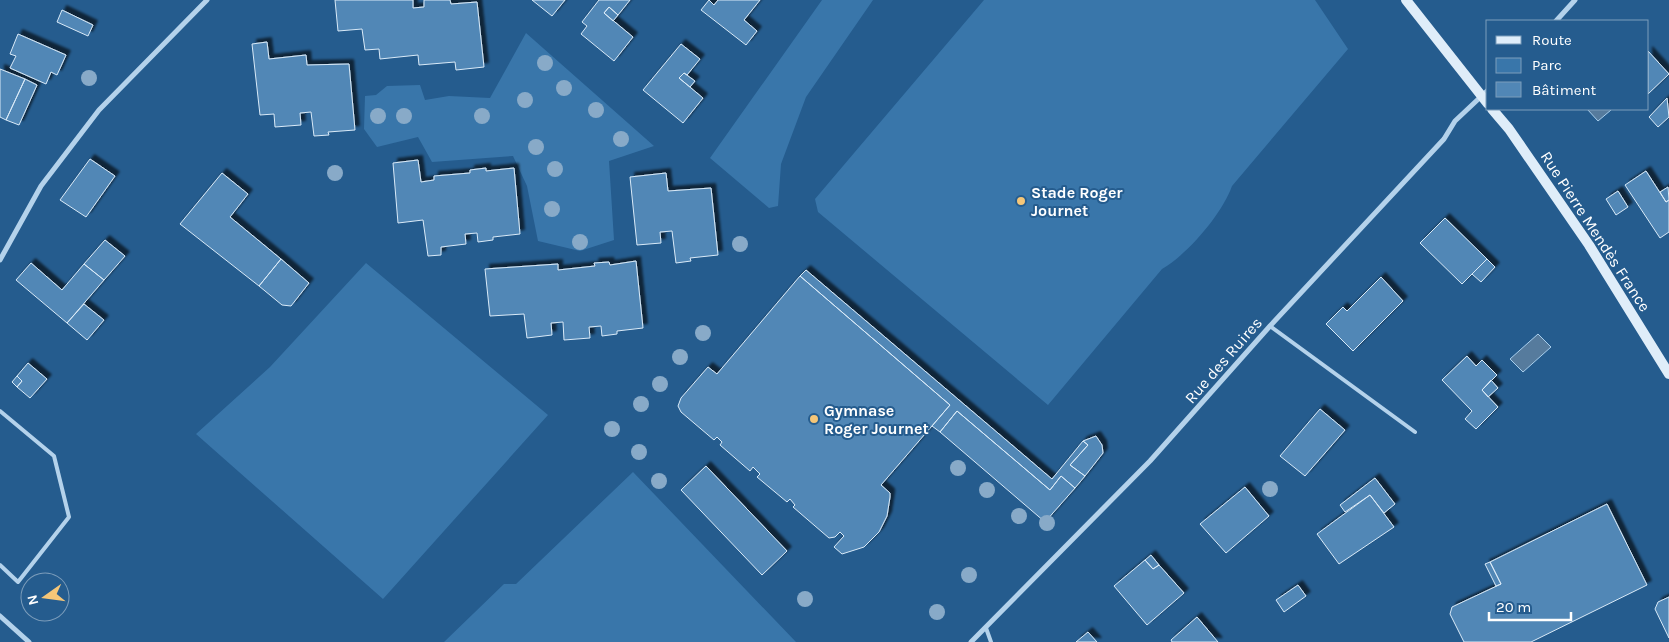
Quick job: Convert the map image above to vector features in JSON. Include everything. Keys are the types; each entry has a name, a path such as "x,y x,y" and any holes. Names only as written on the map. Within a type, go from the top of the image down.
{"main road":[{"path":"1406,0 1486,97"},
{"name":"Rue Pierre Mendès France","path":"1493,110 1515,137 1589,245 1669,374"}],"street":[{"path":"0,260 41,186 99,110 207,0"},
{"path":"1557,20 1576,0"},
{"name":"Rue des Ruires","path":"971,642 1150,461 1270,326 1444,139 1455,122 1486,97"},
{"path":"0,616 29,642"}],"lane":[{"path":"1270,326 1415,432"},
{"path":"0,411 54,456 69,517 18,582 0,565"},
{"path":"986,628 991,642"}],"green space":[{"path":"822,0 873,0 806,97 781,164 778,206 769,208 710,158"},
{"name":"Stade Roger Journet","path":"984,0 1315,0 1348,49 1232,186 1212,221 1193,244 1162,269 1048,405 818,212 815,199"},
{"path":"526,33 654,146 609,161 614,240 580,251 538,241 527,186 513,156 432,162 418,137 377,147 364,129 365,96 376,95 387,86 420,85 425,100 449,96 490,98"},
{"path":"366,263 548,415 383,599 196,434 270,367"},
{"path":"633,472 796,642 444,642 504,584 516,584"}],"shaded area":[{"path":"1588,110 1611,110 1598,121"},
{"path":"1538,334 1551,347 1523,372 1510,359"}],"building":[{"path":"335,0 413,0 413,8 424,7 424,0 450,0 451,4 477,2 484,67 456,70 455,62 419,65 418,55 380,59 379,49 365,50 362,29 338,31"},
{"path":"532,0 565,0 552,16"},
{"path":"599,0 630,0 618,15 609,7 604,13 633,37 614,61 581,34 587,26 582,22"},
{"path":"709,0 714,5 718,0 760,0 744,20 757,31 746,45 701,10"},
{"path":"609,7 618,15 613,21 604,13"},
{"path":"62,10 93,25 88,36 57,22"},
{"path":"18,34 66,55 57,75 51,72 46,84 10,68 16,56 10,54"},
{"path":"267,42 269,59 306,55 307,65 349,64 355,130 328,132 329,135 314,136 311,112 300,113 301,125 275,127 274,114 260,115 252,44"},
{"path":"681,44 700,59 687,75 684,73 679,78 703,98 683,123 643,90"},
{"path":"1649,52 1669,74 1649,93"},
{"path":"0,69 25,79 6,120 0,117"},
{"path":"684,73 695,81 690,87 679,78"},
{"path":"25,79 37,85 19,125 6,120"},
{"path":"1667,98 1669,117 1658,127 1649,117"},
{"path":"90,159 115,176 86,217 60,200"},
{"path":"418,160 421,182 434,180 434,176 470,173 470,170 486,168 486,171 514,168 520,234 493,237 493,240 478,242 477,233 465,234 466,244 441,247 441,255 428,256 423,220 398,223 393,163"},
{"path":"1646,171 1666,202 1669,200 1669,232 1660,238 1625,185"},
{"path":"222,173 248,194 230,217 281,259 259,286 180,224"},
{"path":"666,173 668,191 711,188 718,255 690,258 691,261 676,263 672,231 660,232 661,243 637,245 630,177"},
{"path":"1668,187 1669,200 1666,202 1660,192"},
{"path":"1618,191 1628,207 1616,215 1606,199"},
{"path":"1445,218 1487,259 1462,284 1420,243"},
{"path":"105,240 125,256 104,280 84,264"},
{"path":"281,259 309,283 291,306 282,305 259,286"},
{"path":"1487,259 1495,267 1481,282 1472,274"},
{"path":"636,261 643,328 617,331 617,334 602,336 601,326 589,327 590,338 564,340 563,322 551,323 552,335 527,338 524,314 490,316 485,269 558,264 558,270 595,266 594,263 609,262 610,265"},
{"path":"31,263 62,290 84,264 104,280 67,323 16,280"},
{"path":"806,270 1052,479 1083,441 1088,445 1070,465 1085,476 1075,488 1061,476 1050,490 957,411 940,432 932,426 950,405 800,276"},
{"name":"Gymnase Roger Journet","path":"800,276 950,405 881,485 890,493 890,497 887,516 879,532 864,547 842,554 834,547 844,536 840,532 835,537 829,538 793,507 795,505 790,499 787,502 757,477 760,474 753,467 750,471 720,445 722,442 717,437 714,440 681,412 678,406 681,398 708,367 717,374"},
{"path":"1381,277 1403,301 1353,351 1326,324 1343,307 1347,311"},
{"path":"84,304 104,320 87,340 67,323"},
{"path":"1467,356 1476,366 1482,360 1497,375 1482,390 1498,407 1476,429 1465,419 1472,411 1442,380"},
{"path":"28,363 47,379 30,398 17,387 22,381 17,376"},
{"path":"17,376 22,381 17,387 12,382"},
{"path":"1491,380 1498,388 1488,397 1482,390"},
{"path":"1320,409 1345,430 1305,476 1280,456"},
{"path":"957,411 1050,490 1061,476 1075,488 1045,522 940,432"},
{"path":"1096,436 1102,445 1103,453 1085,476 1070,465 1088,445 1083,441"},
{"path":"706,466 787,551 762,575 681,490"},
{"path":"1375,478 1395,504 1384,513 1370,495 1345,512 1340,505"},
{"path":"1245,487 1269,516 1226,553 1200,524"},
{"path":"1370,495 1394,527 1339,564 1317,534"},
{"path":"1607,504 1647,585 1531,642 1464,642 1450,614 1452,607 1501,584 1490,562"},
{"path":"1151,555 1159,565 1153,569 1145,560"},
{"path":"1145,560 1153,569 1159,565 1184,593 1147,625 1114,586"},
{"path":"1490,562 1501,584 1496,586 1485,564"},
{"path":"1298,585 1306,596 1284,612 1276,600"},
{"path":"1669,597 1669,638 1655,609 1658,602"},
{"path":"1197,617 1218,642 1172,642 1171,640"},
{"path":"1088,632 1097,642 1076,642"}],"place":[{"name":"Stade Roger Journet","path":"1021,201"},
{"name":"Gymnase Roger Journet","path":"814,419"}]}
